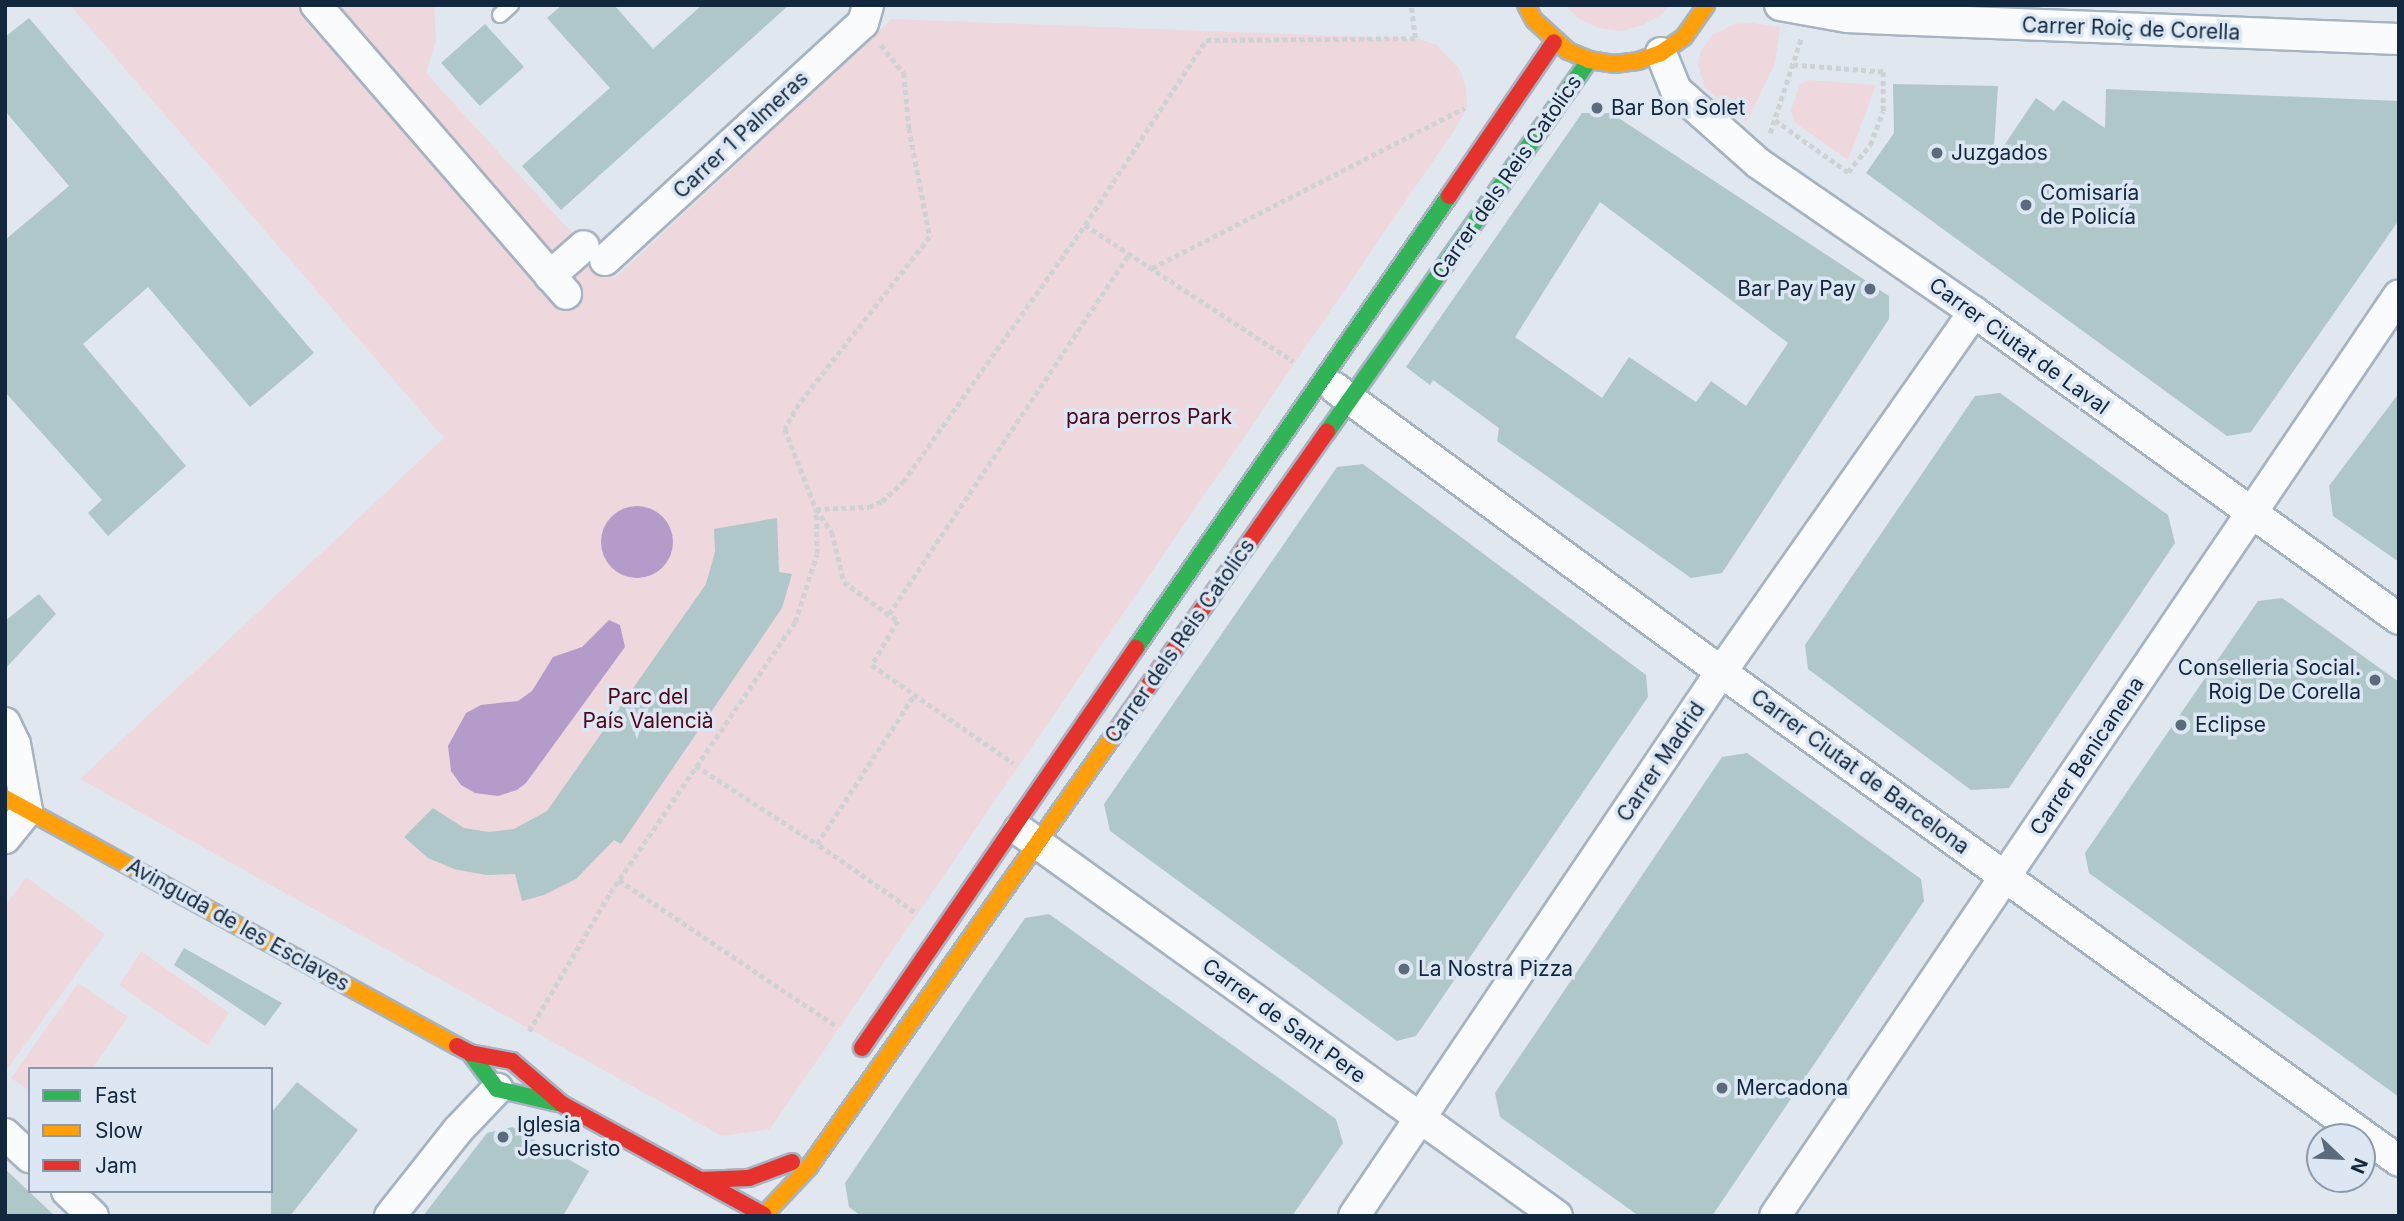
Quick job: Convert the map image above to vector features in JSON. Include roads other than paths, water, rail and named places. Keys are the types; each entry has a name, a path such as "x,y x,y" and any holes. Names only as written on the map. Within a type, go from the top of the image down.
{"street":[{"name":"Carrer 1 Palmeras","path":"316,5 558,285 865,14"},
{"path":"1525,5 1534,20 1554,42 1589,60 1614,64 1638,61 1661,53 1684,37 1706,5"},
{"name":"Carrer Roiç de Corella","path":"1794,8 1890,19 2399,39"},
{"name":"Carrer dels Reis Catolics","path":"860,1051 1041,782 1323,380 1554,42"},
{"name":"Carrer Ciutat de Laval","path":"1661,53 1676,90 1758,163 1974,312 2399,619"},
{"name":"Carrer dels Reis Catolics","path":"764,1216 809,1167 1589,60"},
{"name":"Carrer Benicanena","path":"1774,1216 2399,295"},
{"name":"Carrer Madrid","path":"1354,1216 1721,672 1974,312"},
{"name":"Carrer Ciutat de Barcelona","path":"1323,380 1352,398 1721,672 2399,1161"},
{"path":"5,723 15,744 16,805 5,838"},
{"name":"Avinguda de les Esclaves","path":"16,805 116,857 470,1053 512,1061 535,1078 562,1104 764,1216"},
{"name":"Carrer de Sant Pere","path":"1012,825 1557,1216"},
{"name":"Avinguda de les Esclaves","path":"470,1053 497,1089 562,1104"},
{"path":"390,1216 458,1130 509,1074 535,1078"},
{"path":"5,1134 28,1155"},
{"path":"700,1180 749,1178 795,1155 764,1216"},
{"path":"69,1193 93,1216"}],"place":[{"name":"Bar Bon Solet","path":"1597,108"},
{"name":"Juzgados","path":"1937,153"},
{"name":"Comisaría de Policía","path":"2026,205"},
{"name":"Bar Pay Pay","path":"1870,289"},
{"name":"Conselleria Social. Roig De Corella","path":"2375,680"},
{"name":"Eclipse","path":"2181,725"},
{"name":"La Nostra Pizza","path":"1404,969"},
{"name":"Mercadona","path":"1722,1088"},
{"name":"Iglesia Jesucristo","path":"503,1137"}],"park label":[{"name":"para perros Park","path":"1149,417"},
{"name":"Parc del País Valencià","path":"648,709"}]}
